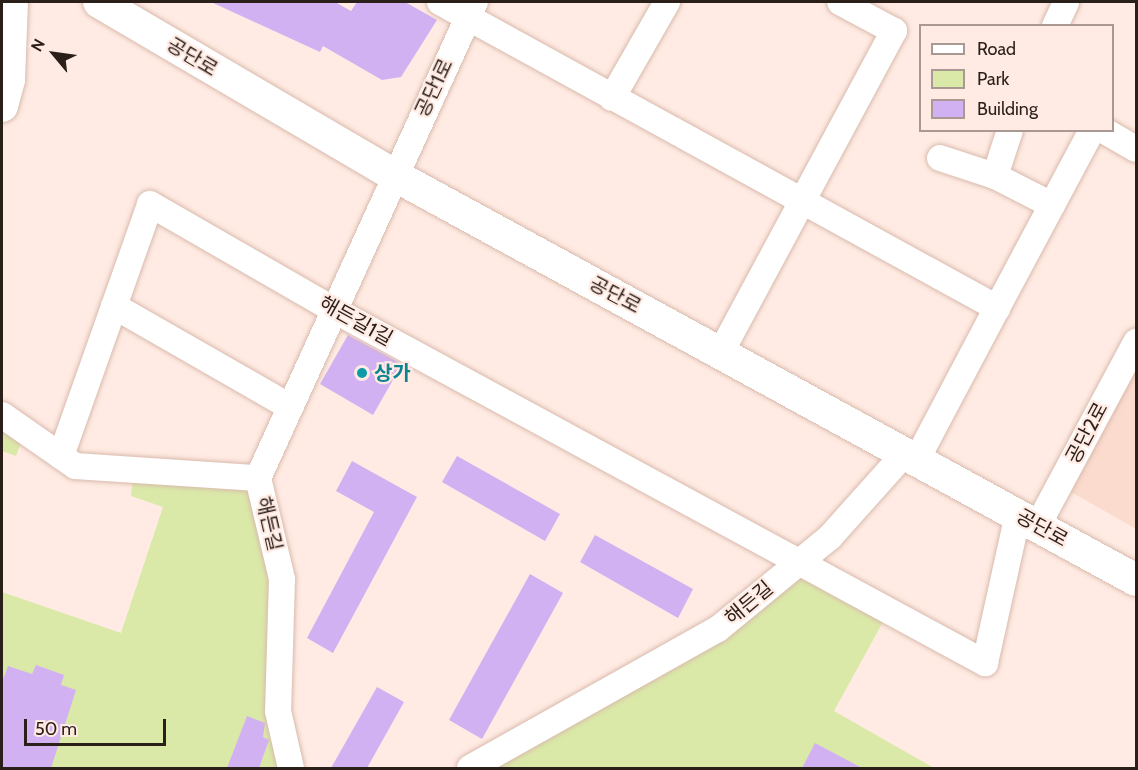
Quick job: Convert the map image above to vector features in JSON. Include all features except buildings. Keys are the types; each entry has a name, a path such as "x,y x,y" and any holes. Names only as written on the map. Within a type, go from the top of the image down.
{"main road":[{"path":"2,106 9,80 12,2"},
{"name":"공단로","path":"99,2 394,175 1137,580"}],"street":[{"path":"440,2 471,9 612,98 997,308"},
{"path":"612,98 667,2"},
{"path":"721,352 800,201 894,31 840,2"},
{"path":"1055,24 1066,2"},
{"name":"공단1로","path":"258,478 471,9"},
{"path":"996,176 1009,132"},
{"name":"해든길","path":"470,768 718,629 830,537 911,456 997,308 1091,132"},
{"path":"1107,132 1137,149"},
{"path":"940,158 996,176 1052,205"},
{"name":"해든길1길","path":"61,456 150,204 334,310 986,663 1028,520"},
{"path":"114,306 290,407"},
{"name":"공단2로","path":"1028,520 1137,342"},
{"name":"해든길","path":"2,415 75,466 258,478 282,579 278,711 291,768"}],"shaded area":[{"path":"1136,342 1136,529 1059,485"}],"green space":[{"path":"2,415 25,431 16,456 2,451"},
{"path":"134,470 258,478 291,768 2,768 2,592 121,633 163,507 131,496"},
{"path":"800,561 889,611 834,711 934,768 470,768 718,629"}],"place":[{"name":"상가","path":"362,373"}]}
